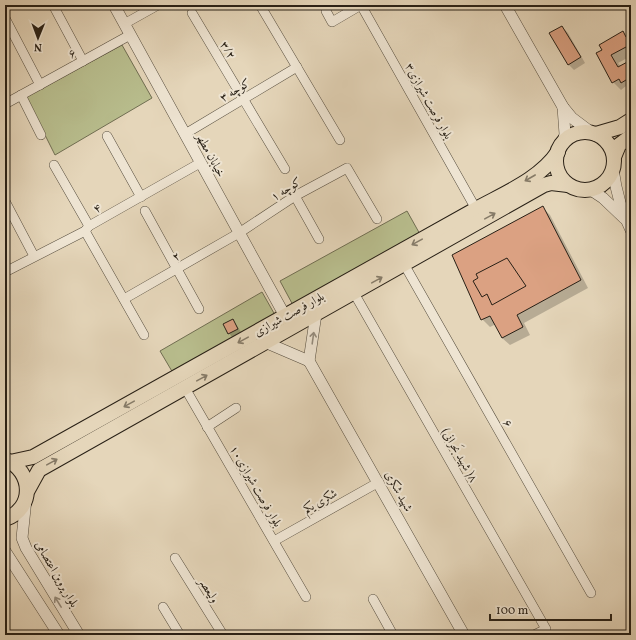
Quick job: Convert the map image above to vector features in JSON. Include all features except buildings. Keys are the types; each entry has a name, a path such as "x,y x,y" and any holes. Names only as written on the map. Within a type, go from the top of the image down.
{"main road":[{"path":"631,120 620,127 594,134 576,134 560,147 556,163 558,172 568,185 579,190 591,190 605,183 614,163 619,145 631,136"},
{"path":"594,134 607,142 614,163"},
{"name":"بلوار فرصت شیرازی","path":"7,460 33,457 476,209 540,172 551,162 560,147"},
{"name":"بلوار فرصت شیرازی","path":"5,519 15,514 22,507 39,470 544,185 551,183 568,185"},
{"path":"7,460 20,468 24,475 27,495"}],"street":[{"path":"53,5 83,61"},
{"name":"خیابان مطهر","path":"114,5 200,163 286,316"},
{"path":"124,24 158,5"},
{"path":"260,5 340,140"},
{"path":"326,11 332,22 361,5"},
{"name":"۳بلوار فرصت شیرازی","path":"361,5 476,209"},
{"path":"505,5 563,107 572,118 594,134"},
{"name":"۳/۲","path":"192,13 285,170"},
{"path":"5,18 40,84"},
{"name":"۶","path":"5,104 130,35"},
{"name":"کوچه ۳","path":"185,134 296,67"},
{"path":"21,95 41,135"},
{"path":"560,147 565,134 563,107"},
{"path":"107,136 141,197"},
{"name":"۴","path":"5,272 87,228 200,163"},
{"path":"614,163 617,192 628,225"},
{"path":"54,165 144,335"},
{"name":"کوچه ۱","path":"239,233 295,196 347,168 377,219"},
{"path":"591,190 602,198 628,225"},
{"path":"295,196 319,239"},
{"path":"5,201 34,256"},
{"path":"145,211 199,309"},
{"name":"۲","path":"124,299 177,270 239,233"},
{"name":"۶","path":"404,264 591,593"},
{"name":"(شهید بَحرانی )۸","path":"354,293 546,629 534,635"},
{"path":"267,342 309,361 316,314"},
{"name":"شهید شکری","path":"309,361 379,482 464,635"},
{"name":"بلوار فرصت شیرازی۱۰","path":"185,388 306,597"},
{"path":"207,427 236,408"},
{"name":"شکری یکم","path":"274,541 379,482"},
{"name":"بلوار پروین اعتصامی","path":"27,495 22,538 26,548 79,635"},
{"path":"26,548 15,545 6,552 59,635"},
{"name":"ولیعصر","path":"175,558 223,635"},
{"path":"373,599 393,635"},
{"path":"163,607 180,635"}],"green space":[{"path":"122,45 152,98 55,155 26,97"},
{"path":"407,211 421,236 294,307 280,281"},
{"path":"262,292 275,315 173,373 160,351"}]}
